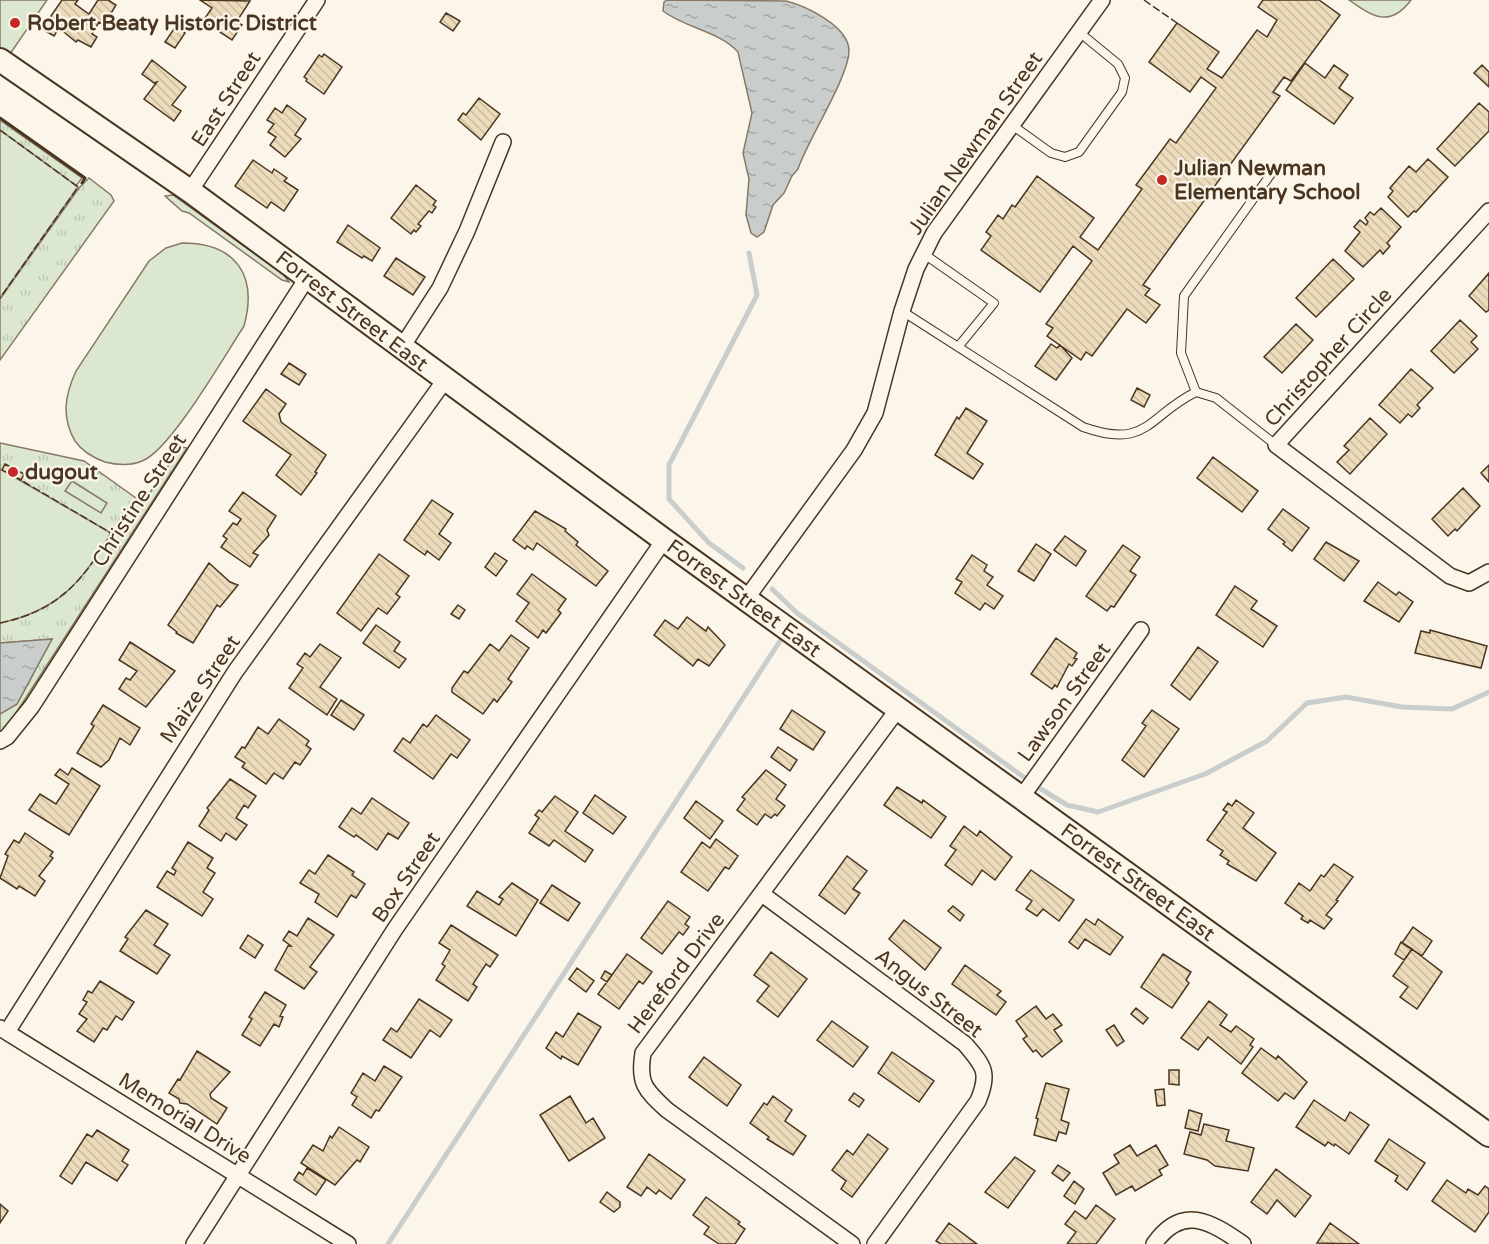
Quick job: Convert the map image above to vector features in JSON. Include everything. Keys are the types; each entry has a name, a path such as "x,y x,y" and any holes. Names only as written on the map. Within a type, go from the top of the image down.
{"main road":[{"name":"Forrest Street East","path":"0,60 190,191 664,540 1489,1134"}],"street":[{"name":"East Street","path":"190,191 317,0"},
{"name":"Julian Newman Street","path":"746,599 854,450 875,413 902,311 934,233 1102,0"},
{"path":"402,347 440,288 467,231 503,142"},
{"name":"Christopher Circle","path":"1489,211 1276,445 1450,576 1470,583 1489,572"},
{"name":"Christine Street","path":"0,741 7,736 32,705 307,278"},
{"name":"Maize Street","path":"3,1030 228,682 445,380"},
{"name":"Box Street","path":"194,1244 396,929 664,540"},
{"name":"Lawson Street","path":"1021,798 1142,630"},
{"name":"Hereford Drive","path":"852,1244 667,1110 650,1094 639,1074 643,1053 716,951 762,894 898,709"},
{"name":"Angus Street","path":"762,894 965,1044 980,1061 986,1082 978,1101 875,1244"},
{"name":"Memorial Drive","path":"3,1030 348,1244"},
{"path":"1154,1244 1171,1225 1191,1218 1210,1223 1242,1244"}],"lane":[{"path":"1012,125 1051,153 1065,157 1079,152 1122,92 1125,78 1118,64 1079,32"},
{"path":"1196,392 1180,353 1184,296 1274,171"},
{"path":"924,254 994,303 958,347"},
{"path":"902,311 1083,427 1103,434 1123,436 1149,428 1178,401 1196,392 1216,398 1276,445"}],"green space":[{"name":"Robert Beaty Historic District","path":"0,0 47,0 8,57 0,51"},
{"path":"1349,0 1411,0 1396,14 1381,17"},
{"path":"0,120 82,178 76,186 0,130"},
{"path":"0,130 78,187 0,298"},
{"path":"89,178 111,195 114,201 0,360 0,299 79,188"},
{"path":"173,195 283,274 289,282 282,280 189,213 182,211 165,196"},
{"path":"182,243 201,244 216,249 239,265 245,277 248,292 248,308 244,326 182,422 154,454 133,464 105,462 81,448 71,432 66,406 72,380 149,261 166,248"},
{"path":"0,443 84,461 143,503 181,447 187,448 7,727 0,732 0,714 17,704 52,639 0,643"},
{"path":"0,469 111,533 90,566 66,592 37,611 0,623"},
{"path":"72,481 107,503 101,513 65,491"}],"water":[{"path":"667,0 786,1 825,18 842,33 847,41 849,50 847,61 836,91 798,169 784,193 773,205 764,232 757,237 751,233 746,215 749,179 743,153 752,113 738,52 712,34 681,22 663,11 664,2"},
{"path":"52,639 17,704 0,714 0,643"}],"building":[{"path":"62,0 78,0 75,4 89,14 98,0 108,0 116,5 104,25 99,22 92,34 97,37 91,47 78,40 76,42 59,28 54,36 42,29"},
{"path":"200,0 250,1 237,21 242,25 232,40 203,21 212,8"},
{"name":"Julian Newman Elementary School","path":"1263,0 1319,0 1340,15 1291,81 1284,77 1273,92 1280,96 1143,285 1150,289 1145,295 1160,305 1146,323 1127,309 1092,356 1086,352 1081,360 1047,336 1053,328 1046,324 1092,261 1073,246 1040,292 981,250 991,236 986,232 998,215 1003,219 1012,205 1015,207 1037,176 1094,218 1080,237 1098,250 1142,189 1136,185 1170,139 1176,143 1216,88 1201,77 1190,92 1149,62 1177,23 1219,52 1207,69 1222,78 1257,30 1267,37 1277,20 1258,7"},
{"path":"446,13 460,21 453,31 440,22"},
{"path":"176,26 185,33 175,48 165,42"},
{"path":"324,54 342,67 324,94 304,77 319,55 322,57"},
{"path":"152,60 186,87 172,105 181,111 174,121 144,99 157,82 154,83 142,74"},
{"path":"1305,63 1325,78 1334,65 1348,75 1339,88 1353,98 1334,124 1286,90"},
{"path":"1482,65 1489,72 1489,87 1474,73"},
{"path":"479,98 500,114 481,140 458,120 463,113 466,115"},
{"path":"1479,103 1489,112 1489,131 1455,166 1437,149"},
{"path":"287,105 306,119 295,135 301,139 285,157 270,145 276,137 268,132 274,124 267,120 275,108 282,113"},
{"path":"1428,159 1448,177 1416,212 1414,211 1408,217 1388,197 1393,191 1390,188 1409,166 1416,172"},
{"path":"253,160 272,173 274,169 287,178 284,181 298,190 284,211 271,202 267,208 235,186"},
{"path":"416,185 436,201 433,205 436,207 432,213 429,211 418,224 421,226 411,234 391,218"},
{"path":"1381,208 1401,227 1387,243 1390,246 1383,254 1380,250 1363,267 1345,251 1360,232 1354,227 1360,220 1366,225 1368,222 1365,218 1370,212 1374,215"},
{"path":"348,225 380,248 372,261 364,256 362,258 337,242"},
{"path":"396,258 425,277 413,295 384,276"},
{"path":"1333,259 1354,279 1316,317 1296,298"},
{"path":"1489,273 1489,310 1486,312 1469,296"},
{"path":"1460,320 1477,336 1471,342 1478,349 1454,373 1431,351"},
{"path":"1296,324 1313,340 1282,373 1264,357"},
{"path":"1051,344 1057,348 1060,345 1072,358 1056,380 1035,366"},
{"path":"289,363 306,374 299,385 281,374"},
{"path":"1411,369 1433,388 1417,405 1420,408 1412,417 1408,414 1400,423 1379,405"},
{"path":"1137,388 1150,395 1144,407 1131,400"},
{"path":"266,389 286,404 279,414 281,422 326,455 315,472 317,473 301,495 276,475 291,455 243,421"},
{"path":"966,408 987,421 967,453 983,464 973,479 935,455 957,417 959,419"},
{"path":"1370,418 1387,434 1350,474 1337,462 1349,450 1344,446"},
{"path":"1213,457 1258,491 1242,512 1197,478"},
{"name":"dugout","path":"5,464 24,474 21,480 2,470"},
{"path":"1489,465 1489,482 1481,473"},
{"path":"1463,488 1480,506 1457,531 1455,529 1448,536 1432,519"},
{"path":"243,492 276,516 267,530 269,535 253,553 258,555 250,567 221,547 227,539 223,536 233,523 237,525 241,519 229,511"},
{"path":"432,500 453,514 439,534 451,543 439,560 427,551 425,555 404,540"},
{"path":"1283,509 1309,528 1292,551 1283,544 1285,542 1268,529"},
{"path":"535,511 566,529 565,531 578,542 576,545 608,571 596,586 537,543 533,550 527,546 525,549 513,540"},
{"path":"1065,536 1086,551 1076,566 1054,550"},
{"path":"1326,542 1359,561 1344,581 1314,559"},
{"path":"1036,544 1051,554 1034,581 1018,571"},
{"path":"1123,545 1140,557 1130,571 1136,575 1114,607 1111,606 1107,611 1086,596"},
{"path":"495,553 507,561 496,576 485,567"},
{"path":"379,554 409,576 396,594 400,597 387,614 378,608 361,631 337,613"},
{"path":"972,555 987,565 984,571 993,577 987,585 1003,596 994,609 985,603 980,610 955,593 962,582 956,579"},
{"path":"209,563 230,582 238,585 220,607 217,605 193,643 176,633 168,625"},
{"path":"532,574 566,599 558,610 561,613 546,633 543,630 538,638 516,621 529,603 517,594"},
{"path":"1378,582 1396,595 1399,592 1413,602 1399,622 1364,601"},
{"path":"1235,586 1257,601 1251,609 1277,626 1263,647 1216,615"},
{"path":"458,605 465,610 459,619 451,614"},
{"path":"687,617 706,631 708,627 725,645 709,666 698,659 693,666 654,635 665,620 678,629"},
{"path":"376,625 400,642 394,651 406,659 399,668 363,643"},
{"path":"1430,630 1487,646 1481,668 1415,653 1421,631 1430,633"},
{"path":"511,635 529,648 508,679 512,682 497,702 494,699 483,714 452,692 452,688 464,671 468,673 490,644 499,651"},
{"path":"1056,638 1077,653 1074,658 1077,659 1072,666 1069,664 1057,687 1055,685 1052,689 1031,674"},
{"path":"130,642 175,671 146,707 119,689 126,678 130,680 137,671 119,660"},
{"path":"320,644 341,658 320,687 337,699 327,715 289,688 303,668 297,664 305,653 310,657"},
{"path":"1198,647 1218,662 1190,700 1171,685"},
{"path":"341,700 364,715 354,730 331,715"},
{"path":"103,705 140,728 130,745 120,738 109,760 101,767 77,753 94,726 91,724"},
{"path":"792,710 825,732 813,750 780,729"},
{"path":"1152,710 1179,729 1144,777 1122,760 1146,726 1142,723"},
{"path":"436,715 470,740 457,758 451,754 433,779 394,751 403,738 410,743 423,724 427,727"},
{"path":"279,719 309,741 306,745 311,749 300,765 295,762 283,779 274,773 266,784 242,767 245,763 235,757 242,747 245,748 258,727 268,734"},
{"path":"778,747 797,760 790,771 771,757"},
{"path":"72,768 100,786 69,835 29,810 40,794 56,804 69,784 55,775 60,769 68,775"},
{"path":"766,770 786,785 776,799 785,806 777,816 775,814 771,818 765,814 757,825 737,810 745,799 742,797"},
{"path":"230,779 256,796 248,808 244,805 236,818 247,825 236,840 226,833 221,841 199,826 209,810 207,808"},
{"path":"897,787 922,803 923,800 946,817 931,838 884,805"},
{"path":"595,795 626,817 613,834 583,813"},
{"path":"555,796 578,812 565,831 593,850 585,862 554,840 549,846 529,833 539,818 535,815 539,810 542,812"},
{"path":"372,798 409,823 398,839 388,833 377,850 356,835 354,837 339,827 352,808 361,814"},
{"path":"1236,800 1254,813 1243,828 1276,853 1256,881 1227,864 1229,861 1220,855 1223,851 1207,840 1227,812 1223,810 1228,803 1232,806"},
{"path":"696,801 723,821 710,839 684,818"},
{"path":"964,826 977,836 980,831 1012,857 995,880 982,870 972,885 945,865 956,850 950,846"},
{"path":"25,833 53,852 50,856 53,858 39,876 45,881 35,896 19,886 17,889 0,878 8,856 5,854 14,840 19,843"},
{"path":"716,839 738,856 729,869 725,867 708,891 681,872 702,842 710,848"},
{"path":"188,842 213,858 207,868 215,873 203,892 213,899 202,916 157,887 167,871 174,875 176,871 172,868"},
{"path":"328,855 354,872 352,875 365,884 356,898 351,895 337,917 315,902 319,894 300,883 309,870 315,874"},
{"path":"847,856 867,871 853,889 860,893 845,914 819,895"},
{"path":"1334,864 1353,877 1326,915 1332,919 1324,929 1310,920 1308,923 1301,919 1303,916 1285,903 1299,883 1310,891 1321,875 1324,877"},
{"path":"1031,870 1074,900 1059,921 1043,909 1037,916 1026,909 1032,901 1016,890"},
{"path":"512,883 538,900 516,936 467,906 477,891 499,905 503,899 499,897"},
{"path":"552,885 580,903 568,921 540,903"},
{"path":"668,901 690,917 685,924 689,927 683,935 679,932 662,954 641,938"},
{"path":"953,906 964,915 960,921 948,911"},
{"path":"146,910 168,924 154,945 170,955 157,974 120,951 128,939 125,937"},
{"path":"308,918 334,935 310,967 317,972 304,989 275,970 288,946 291,946 283,940 289,931 297,936"},
{"path":"1086,919 1095,925 1098,919 1123,937 1110,955 1085,939 1078,949 1069,942"},
{"path":"904,920 941,948 925,970 889,939"},
{"path":"451,925 498,955 490,967 486,964 473,984 477,987 468,1001 436,980 445,966 442,964 450,950 439,943"},
{"path":"1413,927 1432,941 1422,956 1402,943"},
{"path":"248,935 263,945 255,958 240,948"},
{"path":"1401,942 1412,949 1404,960 1395,954"},
{"path":"1412,949 1442,972 1417,1009 1400,997 1408,987 1393,976"},
{"path":"771,952 807,979 778,1017 757,1001 769,986 754,975"},
{"path":"627,954 652,972 643,984 639,981 619,1009 598,994"},
{"path":"1163,954 1191,972 1186,980 1189,983 1172,1008 1141,987"},
{"path":"965,965 1001,991 997,995 1006,1002 996,1015 952,984"},
{"path":"577,968 594,981 586,992 569,979"},
{"path":"605,971 612,975 607,982 601,978"},
{"path":"100,981 134,1002 122,1020 116,1016 107,1030 103,1028 94,1042 77,1031 87,1019 79,1014 87,1002 83,1000 88,991 92,993"},
{"path":"265,992 286,1005 280,1016 283,1017 279,1027 274,1024 260,1046 242,1035 252,1019 249,1017"},
{"path":"419,999 452,1020 440,1037 430,1030 411,1058 383,1040 391,1028 397,1032"},
{"path":"1209,1001 1227,1015 1220,1025 1231,1032 1236,1026 1254,1039 1250,1045 1253,1047 1241,1064 1208,1037 1198,1050 1181,1038"},
{"path":"1036,1006 1046,1019 1053,1014 1062,1025 1054,1030 1062,1041 1042,1057 1036,1050 1033,1052 1023,1039 1027,1036 1016,1021"},
{"path":"1136,1008 1148,1018 1143,1024 1131,1014"},
{"path":"578,1013 601,1027 578,1065 562,1056 561,1059 546,1048 556,1032 563,1037"},
{"path":"832,1021 868,1047 853,1067 817,1040"},
{"path":"1114,1025 1124,1041 1117,1046 1106,1030"},
{"path":"1261,1048 1276,1059 1278,1056 1307,1082 1294,1099 1285,1093 1278,1101 1242,1073"},
{"path":"197,1051 230,1072 210,1094 211,1098 227,1108 217,1124 187,1104 180,1103 179,1099 169,1093 178,1079 180,1080"},
{"path":"892,1052 934,1081 919,1102 878,1073"},
{"path":"704,1057 741,1085 727,1106 689,1077"},
{"path":"384,1066 402,1077 379,1111 376,1110 371,1118 352,1105 357,1097 351,1093 363,1073 375,1081"},
{"path":"1169,1070 1179,1070 1179,1085 1169,1084"},
{"path":"1046,1083 1069,1089 1061,1120 1069,1123 1066,1134 1059,1132 1056,1141 1034,1135 1038,1119 1036,1118"},
{"path":"1164,1089 1165,1105 1157,1106 1155,1090"},
{"path":"854,1093 864,1100 859,1107 849,1100"},
{"path":"570,1096 586,1123 593,1118 605,1138 569,1161 540,1115"},
{"path":"773,1096 792,1110 785,1121 806,1136 793,1155 767,1139 769,1137 750,1123 764,1103 767,1105"},
{"path":"1314,1100 1345,1121 1350,1112 1369,1125 1349,1154 1335,1144 1334,1146 1328,1142 1325,1146 1296,1127"},
{"path":"1189,1110 1202,1114 1198,1131 1185,1128"},
{"path":"1204,1124 1229,1130 1226,1141 1254,1148 1248,1171 1215,1166 1207,1160 1184,1154 1190,1132 1201,1135"},
{"path":"339,1127 369,1147 360,1162 357,1160 335,1185 301,1163 313,1145 323,1151 330,1136 332,1138"},
{"path":"97,1130 129,1150 122,1161 128,1165 117,1181 86,1162 72,1184 60,1176 87,1134 92,1137"},
{"path":"868,1134 888,1149 852,1197 841,1189 846,1181 832,1170 847,1150 853,1155"},
{"path":"1389,1139 1425,1163 1407,1190 1395,1181 1398,1176 1375,1161"},
{"path":"1130,1145 1137,1156 1156,1145 1168,1165 1159,1170 1162,1175 1135,1191 1132,1186 1116,1195 1103,1173 1119,1163 1114,1155"},
{"path":"649,1154 685,1180 671,1199 659,1190 656,1194 647,1187 641,1196 627,1187"},
{"path":"1015,1157 1035,1171 1008,1208 985,1192"},
{"path":"1058,1165 1070,1173 1063,1181 1052,1173"},
{"path":"307,1168 326,1180 316,1195 294,1180 299,1172 303,1175"},
{"path":"1276,1169 1311,1196 1295,1217 1277,1200 1267,1214 1251,1202"},
{"path":"1447,1180 1466,1193 1468,1189 1478,1195 1485,1186 1489,1189 1489,1212 1475,1232 1432,1201"},
{"path":"1074,1181 1084,1189 1075,1204 1064,1196"},
{"path":"607,1192 620,1202 620,1207 614,1212 600,1202"},
{"path":"706,1197 740,1222 738,1224 745,1229 735,1244 719,1244 704,1234 709,1227 693,1215"},
{"path":"0,1204 8,1211 0,1223"},
{"path":"1096,1205 1115,1219 1096,1244 1067,1244 1076,1232 1065,1224 1075,1211 1086,1219"},
{"path":"949,1223 977,1244 941,1244 936,1241"},
{"path":"1330,1223 1359,1244 1317,1243"}],"waterway":[{"path":"743,568 709,543 669,499 669,465 757,295 749,253"},
{"path":"772,589 797,613 1036,786 1067,805 1098,812 1205,774 1267,741 1307,703 1346,697 1402,707 1452,709 1489,692"},
{"path":"388,1244 780,641"}],"fence":[{"path":"1144,0 1177,23"},
{"path":"0,130 78,187 0,298"},
{"path":"0,623 37,611 66,592 90,566 111,533 19,479"}],"wall":[{"path":"0,118 85,178 82,183"}],"place":[{"name":"Robert Beaty Historic District","path":"15,23"},
{"name":"Julian Newman Elementary School","path":"1162,180"},
{"name":"dugout","path":"13,472"}]}
